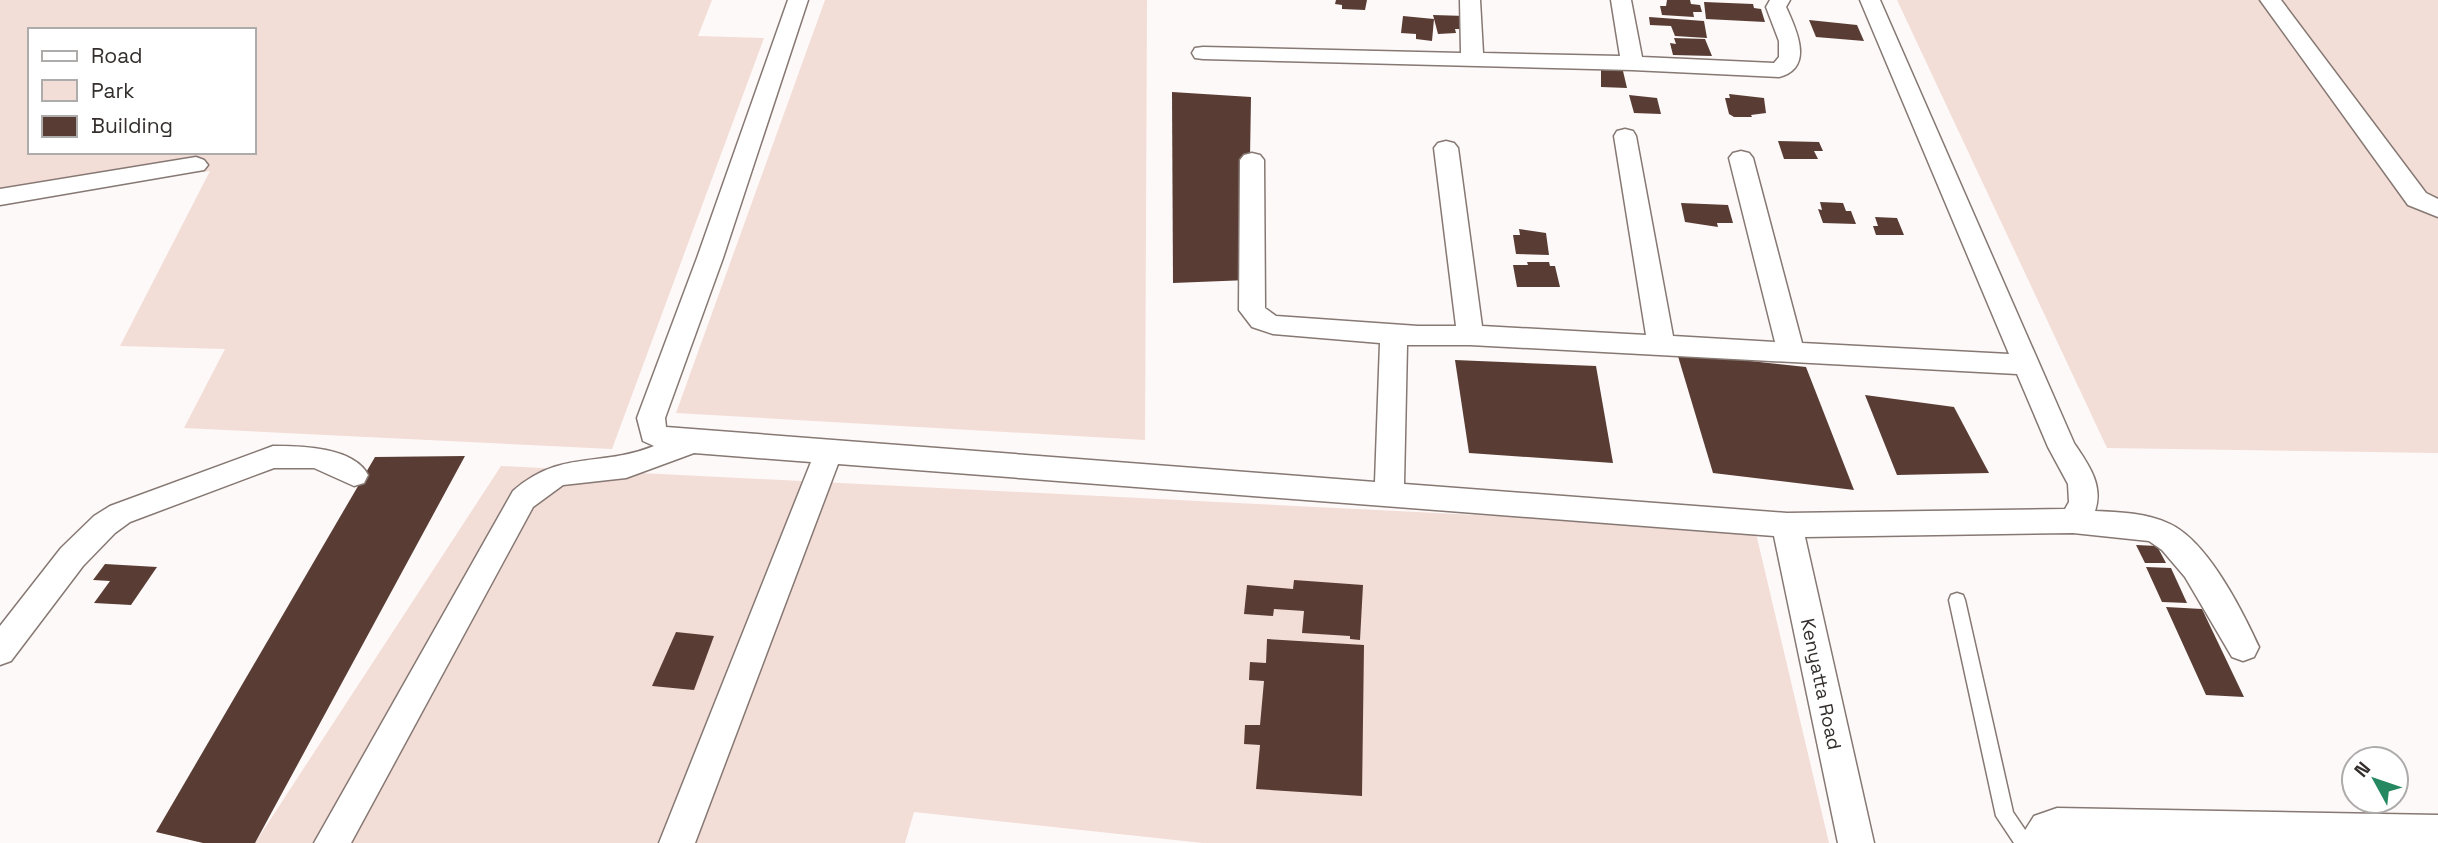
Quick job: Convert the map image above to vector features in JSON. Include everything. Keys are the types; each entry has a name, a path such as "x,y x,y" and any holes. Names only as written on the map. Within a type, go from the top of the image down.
{"street":[{"path":"798,0 651,418 653,433 668,440 1787,525 2073,521 2159,533 2174,543 2196,568 2243,647"},
{"path":"1470,0 1472,59"},
{"path":"1621,0 1632,63"},
{"path":"1203,52 1632,63 1779,70 1787,65 1792,57 1790,43 1776,7 1780,0"},
{"path":"1870,0 2086,496 2083,510 2073,521"},
{"path":"2270,0 2417,199 2438,209"},
{"path":"1625,136 1661,345"},
{"path":"1446,148 1470,335"},
{"path":"1741,158 1791,351"},
{"path":"1252,160 1252,310 1261,320 1291,329 1394,335 1470,335 2027,365"},
{"path":"0,197 196,165"},
{"path":"1389,495 1394,335"},
{"path":"332,843 523,499 556,474 618,469 689,443"},
{"path":"677,843 828,454"},
{"path":"0,650 85,543 102,524 120,514 272,457 317,457 354,475"},
{"name":"Kenyatta Road","path":"1787,525 1856,843"},
{"path":"2035,843 2046,828 2057,825 2438,832"}],"lane":[{"path":"1957,600 2005,816 2025,843"}],"green space":[{"path":"0,0 712,0 698,36 764,38 612,449 184,428 225,349 120,346 210,171 0,195"},
{"path":"825,0 1147,0 1145,440 676,413"},
{"path":"1897,0 2438,0 2438,453 2107,448"},
{"path":"501,466 1755,529 1829,843 1203,843 914,812 905,843 255,843"}],"building":[{"path":"1336,0 1367,0 1365,10 1342,9 1342,5 1335,4"},
{"path":"1667,0 1690,0 1691,4 1700,5 1702,12 1693,12 1694,17 1662,15 1660,6 1666,6"},
{"path":"1704,2 1753,4 1754,8 1761,9 1765,22 1706,19"},
{"path":"1433,15 1466,16 1463,29 1455,29 1456,33 1438,34"},
{"path":"1403,16 1434,19 1432,41 1416,39 1416,34 1401,33"},
{"path":"1649,17 1704,21 1707,38 1675,36 1671,26 1650,25"},
{"path":"1809,20 1857,25 1864,41 1816,37"},
{"path":"1674,38 1705,39 1712,56 1673,55 1670,43 1676,44"},
{"path":"1601,70 1623,71 1627,88 1601,87"},
{"path":"1172,92 1251,97 1248,280 1173,283"},
{"path":"1729,94 1764,98 1766,113 1751,115 1752,117 1734,117 1729,114 1725,98 1730,98"},
{"path":"1629,95 1657,98 1661,114 1634,113"},
{"path":"1778,141 1819,142 1823,151 1814,151 1818,159 1784,159"},
{"path":"1820,202 1843,203 1846,211 1851,211 1856,224 1823,223 1818,209 1822,210"},
{"path":"1681,203 1728,205 1733,223 1717,223 1718,227 1685,222"},
{"path":"1875,217 1897,218 1904,235 1876,235 1873,226 1878,226"},
{"path":"1519,229 1546,233 1549,255 1516,254 1513,235 1520,235"},
{"path":"1527,262 1549,262 1550,266 1555,266 1560,287 1517,287 1513,265 1528,265"},
{"path":"1677,353 1806,367 1854,490 1713,473"},
{"path":"1455,360 1596,366 1613,463 1469,453"},
{"path":"1865,395 1954,407 1989,473 1897,475"},
{"path":"465,456 255,843 203,843 156,832 375,457"},
{"path":"2136,545 2157,546 2166,563 2145,563"},
{"path":"105,564 157,567 131,605 94,603 110,581 93,580"},
{"path":"2146,567 2171,568 2187,603 2162,602"},
{"path":"1294,580 1363,585 1360,640 1350,639 1350,636 1302,633 1304,611 1274,609 1273,616 1244,614 1247,585 1293,589"},
{"path":"2166,607 2202,609 2244,697 2206,695"},
{"path":"676,632 714,636 694,690 652,686"},
{"path":"1267,639 1364,645 1362,796 1256,789 1260,745 1244,744 1245,725 1260,725 1264,681 1249,680 1250,662 1266,663"}]}
